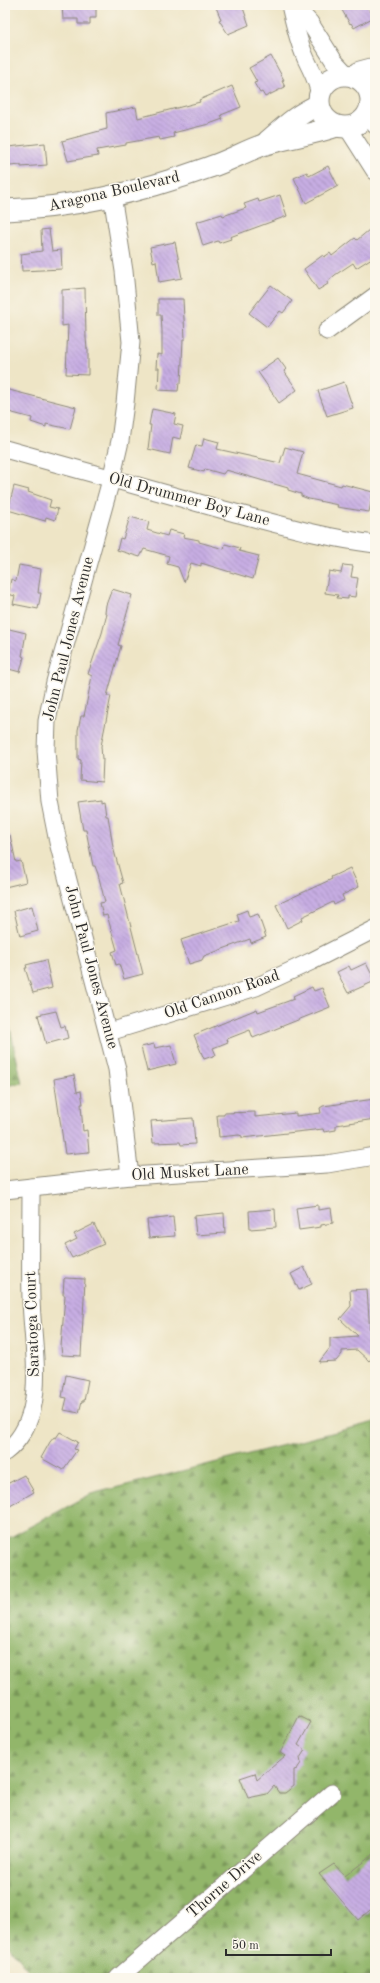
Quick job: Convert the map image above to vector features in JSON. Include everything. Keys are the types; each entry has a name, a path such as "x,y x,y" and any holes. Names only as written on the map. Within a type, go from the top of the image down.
{"street":[{"path":"290,5 296,33 306,59 315,75 319,100 327,120 342,127 375,172"},
{"path":"294,5 310,23 334,61 351,76 367,87 372,110 363,120 342,127"},
{"path":"319,100 323,87 329,80 338,76 351,76 375,68"},
{"name":"Aragona Boulevard","path":"265,144 319,100"},
{"name":"Aragona Boulevard","path":"5,210 32,209 74,204 158,185 230,160 265,144 342,127"},
{"name":"John Paul Jones Avenue","path":"112,195 124,271 131,342 126,403 120,441 111,480 55,682 47,720 46,750 50,802 58,842 118,1069 130,1176"},
{"path":"327,331 375,296"},
{"name":"Old Drummer Boy Lane","path":"5,449 111,480 293,528 348,541 375,544"},
{"name":"Old Cannon Road","path":"109,1032 256,987 324,956 375,929"},
{"name":"Old Musket Lane","path":"5,1190 130,1176 327,1164 375,1156"},
{"name":"Saratoga Court","path":"5,1452 13,1446 24,1430 32,1410 35,1389 31,1298 31,1186"},
{"name":"Thorne Drive","path":"118,1978 332,1793"}],"green space":[{"path":"5,1005 22,1083 5,1086"},
{"path":"375,1422 375,1978 34,1978 5,1941 5,1540 91,1494"}],"building":[{"path":"62,5 96,5 96,18 90,18 90,24 78,24 78,19 63,19"},
{"path":"215,5 242,5 249,25 228,34 219,20 221,19"},
{"path":"339,5 367,5 374,17 354,28"},
{"path":"271,56 284,80 282,81 285,87 265,97 262,92 260,93 254,83 257,82 249,68"},
{"path":"232,86 241,107 221,115 223,119 173,133 174,137 160,140 159,137 126,143 126,145 97,150 98,156 68,161 62,141 107,129 106,113 136,107 138,118 200,102 199,100"},
{"path":"45,143 47,165 21,167 21,165 10,166 8,147"},
{"path":"328,166 338,186 306,203 294,178 307,172 309,176"},
{"path":"280,195 287,216 230,237 231,239 219,243 218,241 203,246 196,222 222,214 223,216 246,208 244,204 258,199 259,202"},
{"path":"49,229 52,251 61,250 62,269 22,271 21,254 42,251 41,230"},
{"path":"369,230 375,237 375,256 356,268 353,263 335,275 327,282 328,284 318,290 304,269 323,255 324,257 330,253 332,256 355,238 357,240"},
{"path":"175,242 182,278 159,282 156,261 153,262 150,247"},
{"path":"271,285 292,301 283,313 280,311 267,327 249,313"},
{"path":"85,288 88,375 66,374 68,325 62,326 62,290"},
{"path":"158,299 183,299 185,339 183,339 181,383 179,383 178,391 158,390 159,368 156,368 157,354 162,355 162,331 161,315 158,315"},
{"path":"278,358 286,369 284,371 297,390 279,403 258,372"},
{"path":"344,382 353,408 327,416 318,391"},
{"path":"5,389 76,407 70,429 46,424 46,427 31,422 32,418 5,411"},
{"path":"152,409 176,414 174,424 183,426 180,439 173,437 170,454 148,449 151,425 149,425"},
{"path":"204,438 219,442 217,449 280,463 285,447 303,452 297,474 341,486 342,484 373,492 369,512 337,507 338,505 309,499 301,496 301,494 288,490 288,488 226,470 223,474 205,469 204,472 189,468 196,445 202,446"},
{"path":"14,486 29,490 28,492 51,500 49,507 58,509 55,520 46,517 45,521 8,510"},
{"path":"130,517 149,522 147,530 167,536 169,530 184,534 183,537 199,540 199,542 224,549 225,544 240,548 239,551 259,556 253,579 201,563 201,566 191,563 184,582 178,567 167,564 169,556 144,549 140,557 117,550 120,538 123,539"},
{"path":"19,565 41,569 38,593 41,593 38,609 13,604 15,596 8,594 11,579 16,581"},
{"path":"343,565 353,566 351,577 358,578 355,597 348,596 348,599 337,598 338,595 325,593 329,571 341,573"},
{"path":"112,589 132,595 118,645 121,646 107,696 111,696 101,746 103,759 102,782 80,780 81,760 78,759 78,730 81,716 84,716 92,676 88,674 102,633 107,614 105,613 106,605"},
{"path":"5,628 26,633 22,656 24,657 20,672 5,668"},
{"path":"101,799 101,802 104,801 106,816 108,816 113,847 123,883 120,884 143,974 124,979 119,964 116,965 112,952 117,950 107,915 103,916 100,903 105,902 98,874 95,866 93,866 86,830 83,830 78,802"},
{"path":"10,835 16,862 21,861 26,882 5,887 5,836"},
{"path":"350,868 359,887 342,895 344,900 334,905 333,902 302,917 303,920 287,928 276,905 332,879 331,877"},
{"path":"32,906 38,931 20,936 14,911"},
{"path":"247,910 249,917 258,914 266,937 251,943 250,939 204,956 202,960 189,964 181,940 239,921 237,914"},
{"path":"46,960 52,988 33,993 25,968 27,968 26,965"},
{"path":"366,963 375,981 348,993 337,972 349,966 351,970"},
{"path":"312,987 314,991 322,988 330,1007 253,1038 250,1030 227,1039 228,1042 213,1048 216,1055 204,1059 194,1035 257,1009 258,1012 294,999 293,996"},
{"path":"56,1011 61,1027 65,1026 68,1038 46,1044 38,1015"},
{"path":"154,1044 155,1048 171,1045 176,1064 147,1071 141,1047"},
{"path":"74,1075 77,1092 81,1091 83,1104 81,1104 83,1131 87,1130 89,1152 65,1154 54,1079"},
{"path":"375,1099 375,1119 336,1125 336,1130 324,1132 323,1129 242,1138 242,1136 239,1135 219,1137 217,1115 224,1115 224,1113 255,1112 255,1117 296,1113 296,1116 321,1113 320,1108 323,1106"},
{"path":"193,1118 195,1144 181,1145 180,1142 153,1143 151,1121"},
{"path":"318,1205 318,1210 331,1208 333,1223 321,1225 321,1227 299,1230 296,1208"},
{"path":"275,1209 276,1227 250,1229 249,1211"},
{"path":"224,1213 225,1233 196,1235 194,1216"},
{"path":"173,1217 175,1236 149,1238 147,1220"},
{"path":"94,1224 104,1244 72,1258 65,1245 77,1239 74,1234"},
{"path":"304,1267 312,1284 299,1290 291,1274"},
{"path":"65,1278 85,1279 81,1356 62,1355 61,1347 65,1295 63,1295"},
{"path":"367,1289 370,1333 375,1325 375,1355 369,1361 357,1350 342,1351 342,1354 336,1361 319,1362 330,1348 330,1338 358,1336 340,1319 351,1306 350,1290"},
{"path":"66,1375 88,1380 84,1401 82,1401 79,1413 64,1410 67,1398 62,1397"},
{"path":"60,1432 78,1442 74,1449 77,1450 63,1470 41,1458 50,1442 54,1437 56,1438"},
{"path":"24,1475 34,1492 5,1509 5,1485"},
{"path":"299,1716 311,1722 298,1745 305,1750 300,1758 301,1763 297,1769 294,1770 294,1786 285,1793 279,1793 274,1786 267,1794 248,1798 240,1778 255,1773 257,1780 285,1756 280,1753"},
{"path":"375,1853 375,1906 358,1920 319,1874 334,1864 345,1876"}]}
